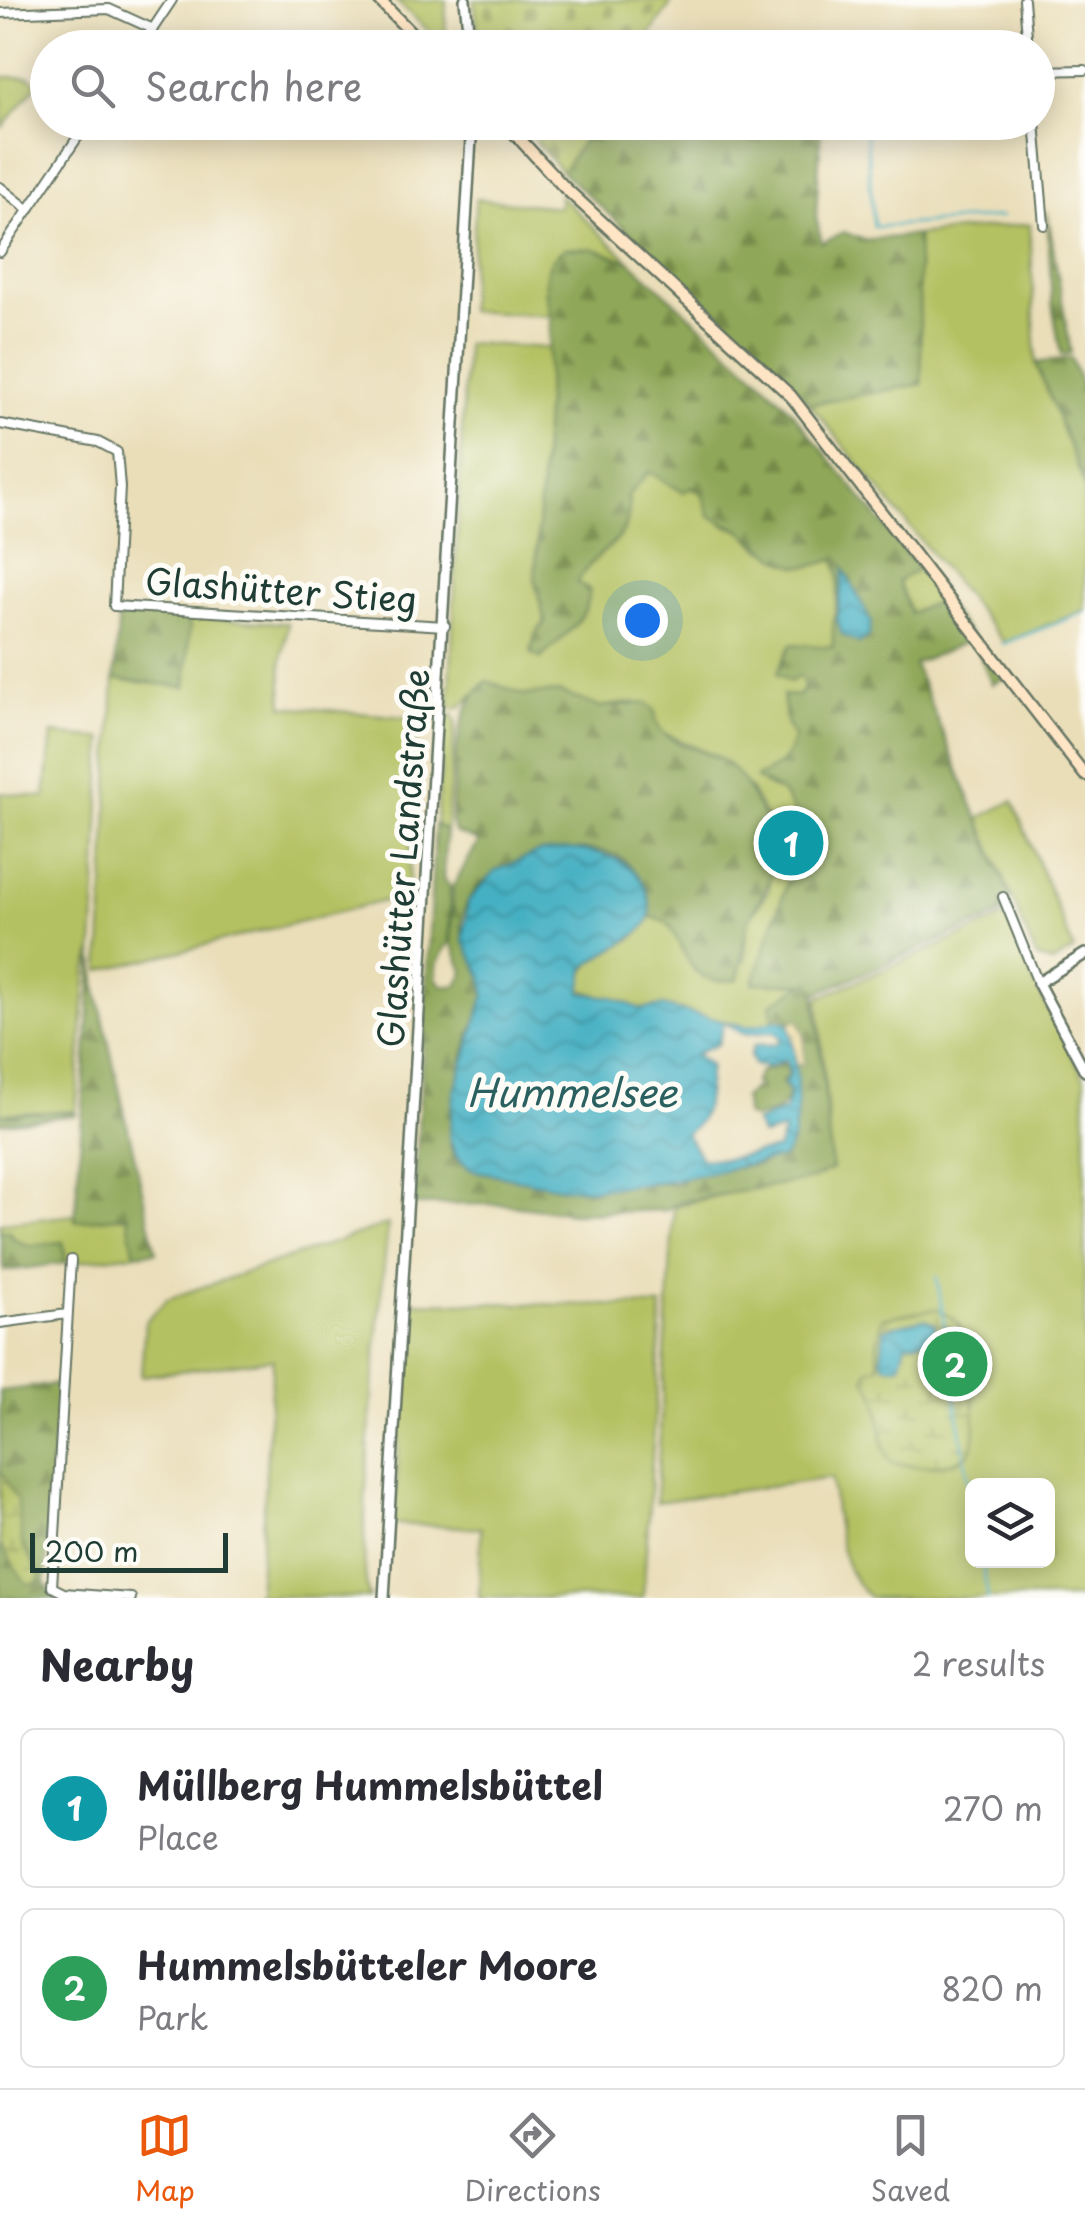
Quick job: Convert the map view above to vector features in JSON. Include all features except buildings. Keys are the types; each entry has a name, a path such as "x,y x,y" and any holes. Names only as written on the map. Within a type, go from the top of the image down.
{"main road":[{"path":"379,0 408,30"},
{"path":"520,140 558,182 800,407 1085,776"}],"street":[{"path":"0,13 109,9 153,28 172,0"},
{"path":"465,0 468,30"},
{"path":"1024,0 1026,30"},
{"path":"1055,71 1085,70"},
{"path":"0,252 76,140"},
{"name":"Glashütter Landstraße","path":"384,1598 474,140"},
{"path":"1037,140 1044,225"},
{"path":"0,187 29,210"},
{"name":"Glashütter Stieg","path":"0,424 98,442 117,452 120,488 114,606 445,626"},
{"path":"1004,897 1038,982 1085,1072"},
{"path":"1038,982 1085,954"},
{"path":"71,1260 51,1570 55,1591 130,1598"},
{"path":"0,1323 67,1314"}],"green space":[{"path":"395,0 446,0 445,30 428,30"},
{"path":"474,0 673,0 653,30 478,30"},
{"path":"0,77 30,77 30,93 3,127"},
{"path":"535,140 583,140 562,172"},
{"path":"583,140 820,140 816,217 822,243 844,232 864,240 917,235 922,384 810,404 768,357 562,172"},
{"path":"559,195 631,262 594,249 545,292 551,316 468,311 476,199 559,207"},
{"path":"1047,211 1071,353 1061,355 1052,303"},
{"path":"1030,224 1036,363 1085,486 1085,610 1004,643 810,404 922,384 917,235"},
{"path":"566,248 594,249 631,262 759,378 788,407 919,569 898,581 910,613 942,600 1005,678 992,684 973,639 914,664 1011,898 1001,903 1005,912 815,994 832,1169 813,1179 679,1202 666,1210 573,1213 503,1204 414,1205 435,824 446,831 443,880 450,886 449,942 437,964 436,978 443,986 456,986 464,973 451,942 453,886 479,841 454,832 451,820 455,764 467,709 487,681 524,695 558,692 600,707 646,703 655,710 663,732 672,739 719,758 739,775 772,828 775,860 747,927 737,980 709,979 693,967 668,923 650,916 635,872 617,856 575,849 527,859 505,868 474,892 465,908 463,935 480,970 485,997 465,1051 454,1099 450,1135 456,1159 489,1173 569,1185 671,1184 682,1182 682,1177 761,1164 792,1144 796,1065 804,1063 798,1020 773,1024 771,1004 804,984 753,983 793,865 806,857 811,839 782,792 755,778 780,763 794,736 787,725 783,695 798,696 805,686 800,676 790,682 777,673 791,644 833,647 838,569 835,559 806,566 785,562 740,530 709,515 702,493 693,487 683,492 649,472 628,495 626,525 620,535 577,583 589,589 589,600 580,619 540,658 531,653 535,635 545,622 535,581 551,316 546,278 557,254","holes":["848,575 871,622 842,635 838,598"]},
{"path":"466,343 549,348 535,581 545,623 535,635 541,658 580,619 589,600 589,589 577,583 621,536 626,526 628,495 649,472 703,493 724,525 743,531 761,549 835,559 838,580 834,647 791,644 789,649 805,686 798,696 783,695 787,725 794,735 783,762 759,775 764,784 782,792 812,839 806,857 793,865 754,983 806,984 772,1004 773,1024 747,1027 662,1006 641,1009 579,989 589,966 633,937 650,916 668,923 696,972 745,960 747,923 769,889 774,830 750,789 719,757 661,732 635,702 599,707 558,692 524,695 487,682 459,708 449,707"},
{"path":"1071,358 1085,395 1085,486 1036,363"},
{"path":"919,569 942,600 910,613 898,581"},
{"path":"119,613 190,618 186,687 114,679"},
{"path":"190,618 288,623 281,664 283,706 425,719 424,728 417,730 408,895 100,971 114,679 186,687"},
{"path":"452,714 456,721 446,831 436,824 445,719"},
{"path":"52,734 103,739 93,952 87,969 76,1111 0,1114 0,793 45,797"},
{"path":"1013,801 1074,950 1052,963 1036,957 979,818"},
{"path":"1007,916 1035,984 1085,1079 1085,1598 870,1598 844,1558 831,1478 656,1502 674,1206 832,1169 818,998"},
{"path":"93,952 97,991 156,1252 135,1254 127,1216 75,1221"},
{"path":"778,1062 784,1063 789,1074 782,1082 789,1094 786,1100 770,1114 753,1119 747,1116 743,1098 759,1085 754,1083 760,1071 778,1067"},
{"path":"76,1111 76,1115 0,1123 0,1114"},
{"path":"75,1215 76,1221 127,1216 135,1254 66,1263 63,1242 26,1244 9,1231 0,1231 0,1223"},
{"path":"388,1224 366,1480 365,1575 370,1598 258,1596 273,1359 141,1376 145,1322 167,1299"},
{"path":"0,1231 9,1231 13,1238 29,1246 63,1242 66,1263 4,1271"},
{"path":"408,1302 662,1306 643,1598 479,1598 481,1528 394,1524"},
{"path":"937,1309 957,1322 962,1332 973,1389 973,1444 969,1453 943,1465 892,1463 883,1442 876,1399 865,1379 868,1370 879,1366 877,1345 882,1318"},
{"path":"58,1384 45,1583 54,1597 61,1598 0,1598 0,1391"},
{"path":"0,1470 17,1500 22,1544 40,1575 36,1584 26,1583 0,1545"}],"sand":[{"path":"798,1019 804,1034 804,1064 796,1065 789,1024"}],"water":[{"path":"844,569 871,622 869,636 859,643 842,635 837,619"},
{"name":"Hummelsee","path":"569,849 619,860 637,875 649,899 646,925 585,969 581,993 612,997 641,1009 662,1006 747,1027 779,1020 789,1024 795,1055 797,1113 790,1146 783,1158 667,1181 596,1189 564,1188 471,1170 456,1156 449,1137 454,1093 485,994 483,978 463,940 468,901 495,871 538,852","holes":["724,1022 743,1034 774,1032 781,1038 777,1044 754,1045 750,1056 754,1065 768,1067 786,1059 790,1075 784,1082 790,1094 785,1110 755,1123 762,1136 784,1130 778,1149 726,1159 701,1158 686,1134 704,1112 710,1065 695,1054 718,1044"]},
{"path":"924,1319 935,1324 935,1339 906,1344 900,1366 885,1366 881,1359 884,1329"}],"waterway":[{"path":"867,140 874,227 1001,217"},
{"path":"1002,644 1085,612"},
{"path":"937,1277 968,1478"},
{"path":"983,1568 988,1598"}],"place":[{"name":"Müllberg Hummelsbüttel","path":"791,843"},
{"name":"Hummelsbütteler Moore","path":"955,1364"}]}
